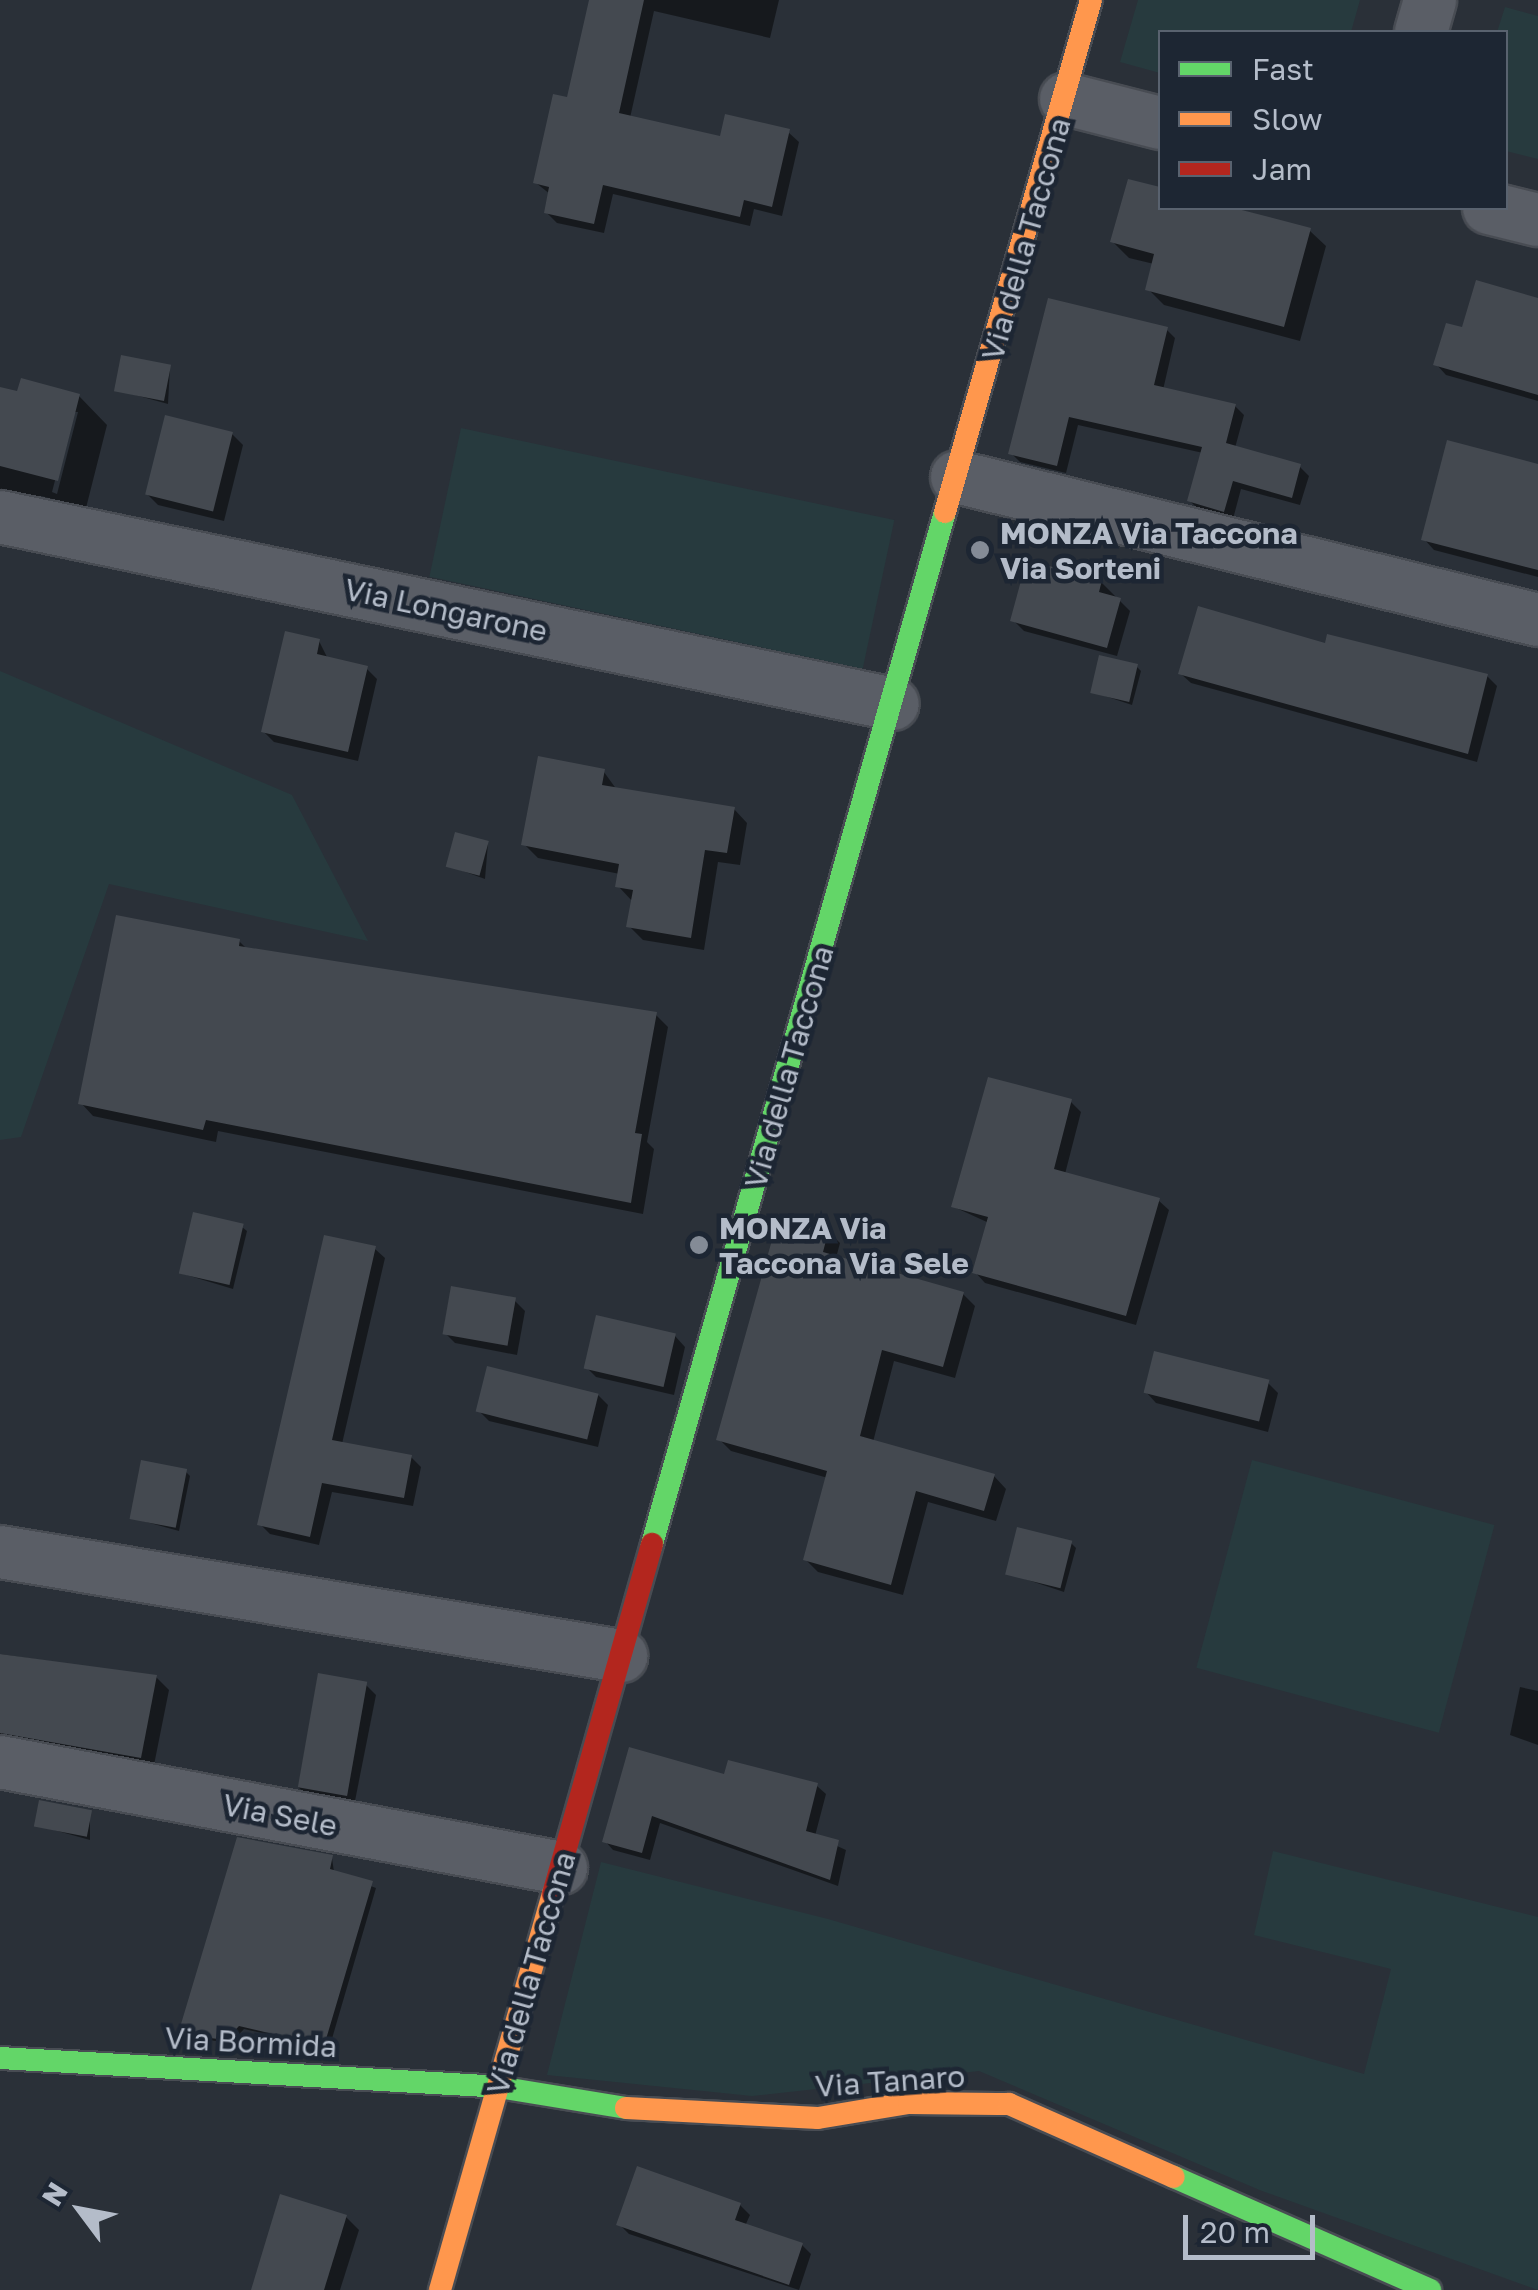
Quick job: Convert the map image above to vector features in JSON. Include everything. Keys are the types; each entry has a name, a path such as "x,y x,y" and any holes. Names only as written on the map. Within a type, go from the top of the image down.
{"main road":[{"name":"Via della Taccona","path":"440,2290 1066,99 1091,0"},
{"name":"Via Bormida","path":"0,2058 498,2087"},
{"name":"Via Tanaro","path":"498,2087 638,2110 818,2118 910,2103 1010,2104 1430,2290"}],"street":[{"path":"1421,30 1430,0"},
{"path":"1066,99 1158,122"},
{"path":"1497,210 1538,220"},
{"path":"958,477 1538,620"},
{"name":"Via Longarone","path":"0,516 893,704"},
{"path":"0,1552 621,1656"},
{"name":"Via Sele","path":"0,1762 561,1868"}],"green space":[{"path":"1138,0 1360,0 1352,30 1158,30 1158,72 1120,62"},
{"path":"1505,7 1538,16 1538,159 1508,152 1508,30 1498,30"},
{"path":"461,428 894,520 863,669 429,577"},
{"path":"0,671 292,795 368,941 109,884 21,1137 0,1140"},
{"path":"1252,1460 1494,1525 1439,1733 1196,1668"},
{"path":"1273,1851 1538,1917 1538,2290 1262,2191 979,2071 752,2096 547,2075 601,1862 828,1919 1364,2074 1391,1969 1254,1935"}],"building":[{"path":"589,0 644,0 619,113 720,136 725,114 790,129 772,207 744,200 740,217 603,185 594,224 544,213 549,187 533,183 553,94 567,97"},
{"path":"1128,179 1158,186 1158,210 1242,210 1311,228 1284,327 1145,290 1154,254 1110,242"},
{"path":"1476,280 1538,298 1538,395 1433,365 1446,323 1462,327"},
{"path":"1048,298 1168,327 1154,385 1236,404 1226,443 1301,464 1292,498 1233,481 1224,512 1187,501 1202,447 1069,417 1057,466 1008,454"},
{"path":"121,355 171,365 164,401 114,391"},
{"path":"21,378 80,394 58,481 0,466 0,387 17,391"},
{"path":"165,415 233,432 213,511 145,495"},
{"path":"1447,440 1538,464 1538,570 1421,540"},
{"path":"1049,566 1102,580 1099,592 1121,598 1107,648 1010,621 1022,577 1044,583"},
{"path":"1198,606 1325,643 1327,634 1488,674 1468,754 1178,674"},
{"path":"285,631 320,639 317,654 368,666 348,752 261,732"},
{"path":"1099,655 1138,664 1129,702 1090,693"},
{"path":"538,756 605,769 602,785 735,807 727,853 705,850 691,938 626,927 633,890 615,887 619,864 521,845"},
{"path":"455,832 489,841 479,876 446,867"},
{"path":"116,915 240,939 239,946 657,1012 635,1133 642,1134 631,1203 206,1120 203,1130 78,1104"},
{"path":"988,1077 1072,1099 1054,1169 1160,1198 1126,1316 972,1273 988,1217 951,1207"},
{"path":"193,1212 244,1224 229,1285 179,1273"},
{"path":"779,1215 829,1229 823,1252 964,1292 943,1367 882,1350 860,1436 995,1474 984,1511 916,1491 891,1585 803,1560 827,1471 716,1440"},
{"path":"324,1235 376,1246 332,1440 412,1455 404,1498 322,1483 310,1537 257,1525"},
{"path":"451,1286 516,1297 507,1346 442,1334"},
{"path":"596,1315 676,1333 664,1387 584,1369"},
{"path":"1154,1351 1269,1380 1259,1422 1144,1393"},
{"path":"487,1366 599,1394 587,1439 476,1412"},
{"path":"141,1460 187,1469 176,1528 130,1519"},
{"path":"1017,1527 1072,1541 1060,1588 1005,1575"},
{"path":"0,1654 157,1675 141,1758 0,1733"},
{"path":"318,1673 367,1682 347,1796 298,1787"},
{"path":"629,1747 724,1774 728,1760 818,1783 806,1831 839,1840 830,1880 652,1816 642,1853 602,1842"},
{"path":"39,1800 92,1810 87,1837 34,1827"},
{"path":"237,1837 333,1855 330,1869 373,1881 324,2046 239,2026 226,2040 178,2034"},
{"path":"637,2166 741,2203 735,2220 803,2243 789,2285 616,2225"},
{"path":"280,2194 347,2215 324,2290 251,2290"}],"traffic: fast":[{"path":"652,1544 945,512"},
{"path":"0,2058 498,2087 626,2108"},
{"path":"1174,2177 1430,2290"}],"traffic: slow":[{"path":"945,512 1091,0"},
{"path":"440,2290 553,1894"},
{"path":"626,2108 818,2118 909,2103 1009,2104 1174,2177"}],"traffic: jam":[{"path":"553,1894 652,1544"}],"place":[{"name":"MONZA Via Taccona Via Sorteni","path":"980,550"},
{"name":"MONZA Via Taccona Via Sele","path":"699,1245"}]}
